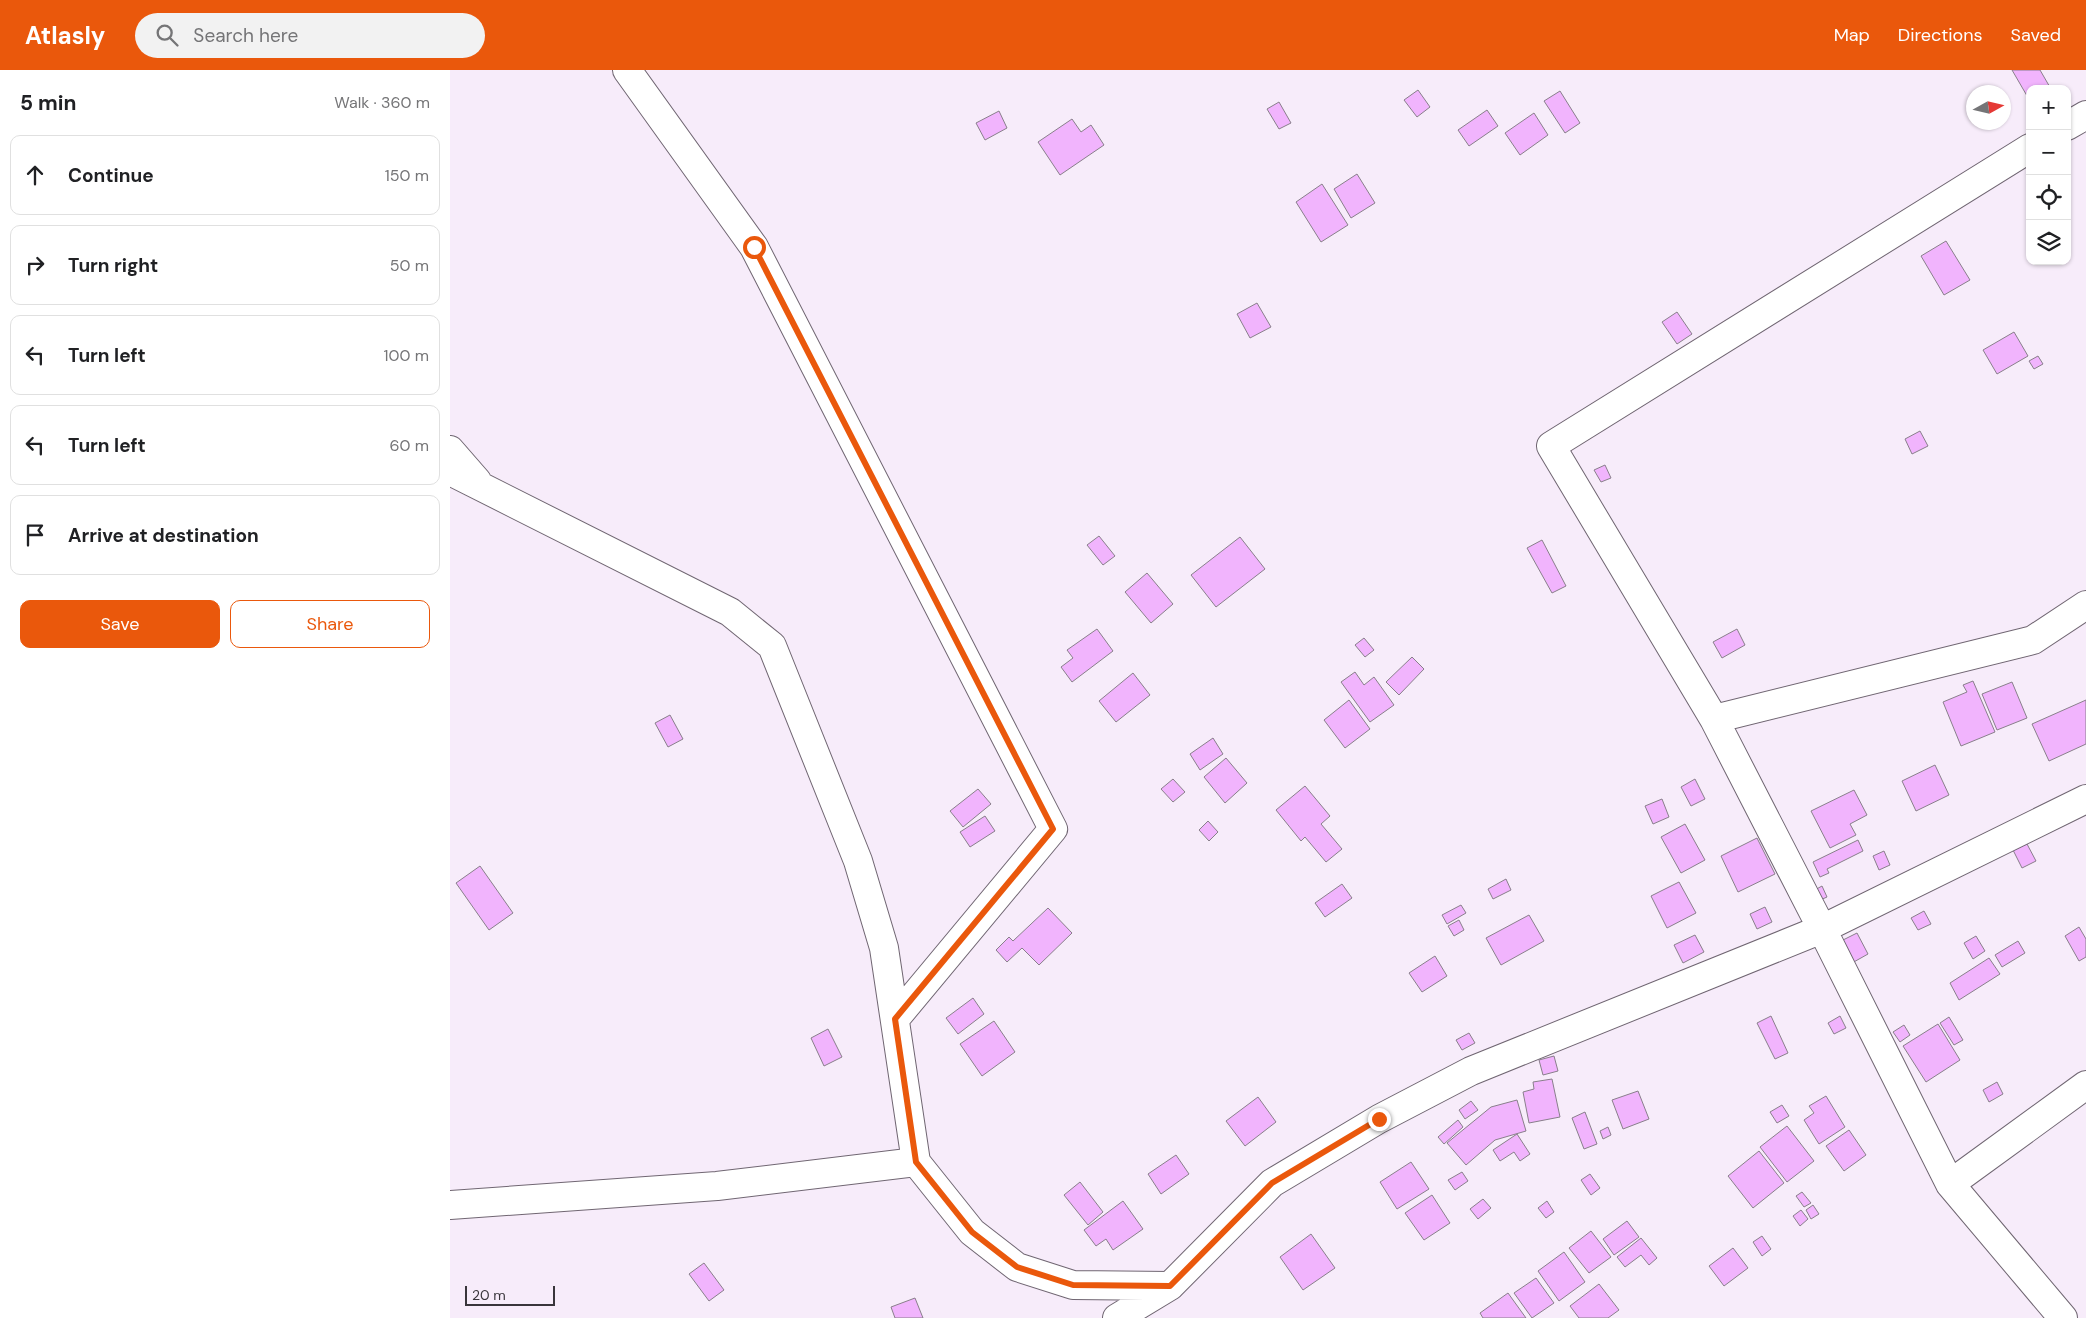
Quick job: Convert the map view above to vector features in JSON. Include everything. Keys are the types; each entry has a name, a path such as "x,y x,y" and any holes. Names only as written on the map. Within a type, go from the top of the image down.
{"street":[{"path":"627,70 754,247 1053,829 895,1019"},
{"path":"2071,124 2086,115"},
{"path":"2026,150 1551,446 1714,719 1950,1184 2063,1318"},
{"path":"450,450 483,488"},
{"path":"450,471 730,612 772,646 858,861 884,948 916,1162 972,1232 1017,1267 1073,1285 1170,1286"},
{"path":"1714,719 2033,640 2086,605"},
{"path":"1117,1318 1170,1286 1272,1183 1379,1119 1471,1071 1822,929 2086,800"},
{"path":"1950,1184 2086,1085"},
{"path":"450,1205 716,1186 916,1162"}],"building":[{"path":"2012,70 2040,70 2049,85 2026,85 2026,94"},
{"path":"1418,90 1430,107 1417,117 1404,100"},
{"path":"1560,91 1580,123 1565,133 1544,101"},
{"path":"1279,102 1291,123 1279,129 1267,109"},
{"path":"1487,110 1498,126 1469,146 1458,130"},
{"path":"999,111 1007,128 985,140 976,123"},
{"path":"1534,113 1548,135 1520,155 1505,133"},
{"path":"1072,119 1081,132 1091,125 1104,145 1060,175 1038,142"},
{"path":"1357,174 1375,203 1351,218 1334,189"},
{"path":"1322,184 1348,225 1321,242 1296,202"},
{"path":"1946,241 1970,280 1944,295 1921,256"},
{"path":"1257,303 1271,327 1250,338 1237,314"},
{"path":"1677,312 1692,334 1677,344 1662,322"},
{"path":"2014,332 2028,356 1997,374 1983,350"},
{"path":"2038,356 2043,364 2034,369 2029,361"},
{"path":"1920,431 1928,446 1912,454 1905,439"},
{"path":"1605,465 1611,478 1601,482 1594,470"},
{"path":"1099,536 1115,556 1103,565 1087,545"},
{"path":"1240,537 1265,569 1216,607 1191,575"},
{"path":"1542,540 1566,586 1552,593 1527,548"},
{"path":"1147,573 1173,604 1151,623 1125,592"},
{"path":"1097,629 1113,651 1072,682 1061,667 1073,658 1067,650"},
{"path":"1737,629 1745,645 1722,658 1713,642"},
{"path":"1364,638 1374,650 1365,657 1355,645"},
{"path":"1412,657 1424,669 1399,695 1386,682"},
{"path":"1355,672 1364,685 1374,677 1394,705 1370,722 1341,682"},
{"path":"1133,673 1150,695 1116,722 1099,701"},
{"path":"1973,681 1995,732 1961,746 1943,702 1967,692 1963,685"},
{"path":"2012,682 2027,718 1997,730 1982,694"},
{"path":"1349,700 1370,729 1345,748 1324,720"},
{"path":"2086,700 2086,744 2049,761 2032,724"},
{"path":"670,715 683,739 668,747 655,723"},
{"path":"1213,738 1223,754 1200,770 1190,754"},
{"path":"1226,758 1247,783 1225,803 1204,777"},
{"path":"1935,765 1949,795 1916,811 1902,781"},
{"path":"1173,779 1185,792 1173,802 1161,789"},
{"path":"1695,779 1705,799 1691,806 1681,787"},
{"path":"1305,786 1330,816 1321,824 1342,849 1326,862 1305,837 1301,841 1276,810"},
{"path":"978,789 991,804 963,827 950,811"},
{"path":"1854,790 1867,815 1850,824 1856,835 1830,848 1811,811"},
{"path":"1662,799 1669,817 1653,824 1645,806"},
{"path":"985,816 995,831 970,847 960,832"},
{"path":"1208,821 1218,832 1209,841 1199,830"},
{"path":"1685,824 1705,860 1681,873 1661,837"},
{"path":"1757,838 1775,874 1738,892 1721,856"},
{"path":"1858,840 1863,851 1827,869 1829,873 1820,877 1813,862"},
{"path":"2027,844 2036,861 2022,868 2013,850"},
{"path":"1884,851 1890,865 1879,870 1873,856"},
{"path":"480,866 513,913 489,930 456,883"},
{"path":"1506,879 1511,890 1493,899 1488,889"},
{"path":"1679,882 1696,913 1667,928 1651,896"},
{"path":"1342,884 1352,898 1325,917 1315,903"},
{"path":"1822,886 1827,897 1818,901 1813,891"},
{"path":"1461,905 1466,913 1447,924 1442,915"},
{"path":"1765,907 1772,922 1757,929 1750,914"},
{"path":"1048,908 1072,933 1039,965 1022,948 1007,962 996,950 1009,937 1013,941"},
{"path":"1924,911 1931,924 1918,930 1911,918"},
{"path":"1529,915 1544,941 1501,965 1486,938"},
{"path":"1459,920 1464,930 1454,936 1448,926"},
{"path":"2079,927 2086,939 2086,957 2079,961 2065,936"},
{"path":"1857,933 1868,954 1852,963 1841,941"},
{"path":"1695,935 1704,952 1683,963 1674,945"},
{"path":"1976,936 1985,951 1973,959 1964,943"},
{"path":"2018,941 2025,953 2002,967 1995,955"},
{"path":"1435,956 1447,976 1422,992 1409,973"},
{"path":"1989,958 2000,974 1959,1000 1950,983"},
{"path":"973,998 984,1014 958,1034 946,1018"},
{"path":"1771,1016 1788,1053 1775,1059 1757,1023"},
{"path":"1840,1016 1846,1028 1834,1034 1828,1023"},
{"path":"1949,1017 1963,1040 1954,1045 1940,1023"},
{"path":"994,1021 1015,1052 982,1076 960,1044"},
{"path":"1938,1024 1960,1060 1926,1082 1903,1046"},
{"path":"1904,1025 1910,1035 1900,1042 1893,1032"},
{"path":"828,1029 842,1057 824,1066 811,1038"},
{"path":"1469,1033 1475,1043 1462,1050 1456,1040"},
{"path":"1554,1056 1558,1071 1543,1075 1539,1060"},
{"path":"1552,1079 1560,1117 1529,1123 1523,1092 1534,1089 1533,1082"},
{"path":"1997,1082 2003,1094 1989,1102 1983,1090"},
{"path":"1638,1091 1649,1119 1623,1129 1612,1100"},
{"path":"1826,1096 1845,1127 1819,1144 1804,1120 1814,1113 1809,1106"},
{"path":"1258,1097 1276,1122 1245,1146 1226,1121"},
{"path":"1517,1100 1526,1131 1495,1140 1466,1165 1447,1143 1491,1107"},
{"path":"1471,1101 1478,1110 1465,1119 1459,1110"},
{"path":"1782,1105 1789,1116 1777,1123 1770,1112"},
{"path":"1585,1112 1597,1144 1584,1149 1572,1118"},
{"path":"1458,1120 1463,1127 1444,1144 1438,1137"},
{"path":"1787,1126 1814,1161 1787,1182 1760,1147"},
{"path":"1608,1127 1611,1135 1603,1139 1600,1131"},
{"path":"1849,1130 1866,1155 1844,1171 1826,1146"},
{"path":"1517,1134 1530,1154 1520,1161 1514,1152 1500,1161 1493,1150"},
{"path":"1759,1151 1784,1183 1753,1208 1728,1176"},
{"path":"1176,1155 1189,1174 1161,1194 1148,1174"},
{"path":"1411,1162 1429,1189 1397,1209 1380,1182"},
{"path":"1462,1172 1468,1181 1455,1190 1448,1180"},
{"path":"1590,1174 1600,1188 1591,1195 1581,1180"},
{"path":"1080,1182 1103,1212 1088,1225 1064,1195"},
{"path":"1802,1192 1811,1203 1804,1207 1796,1196"},
{"path":"1432,1195 1450,1223 1424,1240 1405,1213"},
{"path":"1483,1199 1491,1208 1478,1219 1470,1209"},
{"path":"1123,1201 1143,1229 1113,1250 1106,1239 1096,1246 1084,1230"},
{"path":"1547,1201 1554,1212 1546,1218 1538,1208"},
{"path":"1813,1205 1819,1214 1811,1219 1806,1210"},
{"path":"1801,1210 1808,1219 1800,1226 1793,1216"},
{"path":"1627,1221 1639,1237 1614,1255 1603,1239"},
{"path":"1591,1231 1611,1257 1589,1273 1569,1248"},
{"path":"1311,1234 1335,1268 1303,1290 1280,1257"},
{"path":"1762,1236 1771,1249 1762,1256 1753,1242"},
{"path":"1641,1238 1657,1258 1649,1265 1641,1255 1625,1267 1617,1257"},
{"path":"1733,1248 1748,1268 1724,1286 1709,1266"},
{"path":"1564,1252 1585,1282 1559,1301 1538,1271"},
{"path":"704,1263 724,1290 709,1301 689,1274"},
{"path":"1536,1278 1554,1303 1532,1318 1514,1293"},
{"path":"1599,1284 1619,1310 1608,1318 1579,1318 1570,1306"},
{"path":"1508,1293 1526,1318 1483,1318 1480,1313"},
{"path":"915,1298 923,1318 895,1318 891,1307"}],"route":[{"path":"754,247 1053,829 895,1019 916,1162 972,1232 1017,1267 1073,1285 1170,1286 1272,1183 1379,1119"}]}
